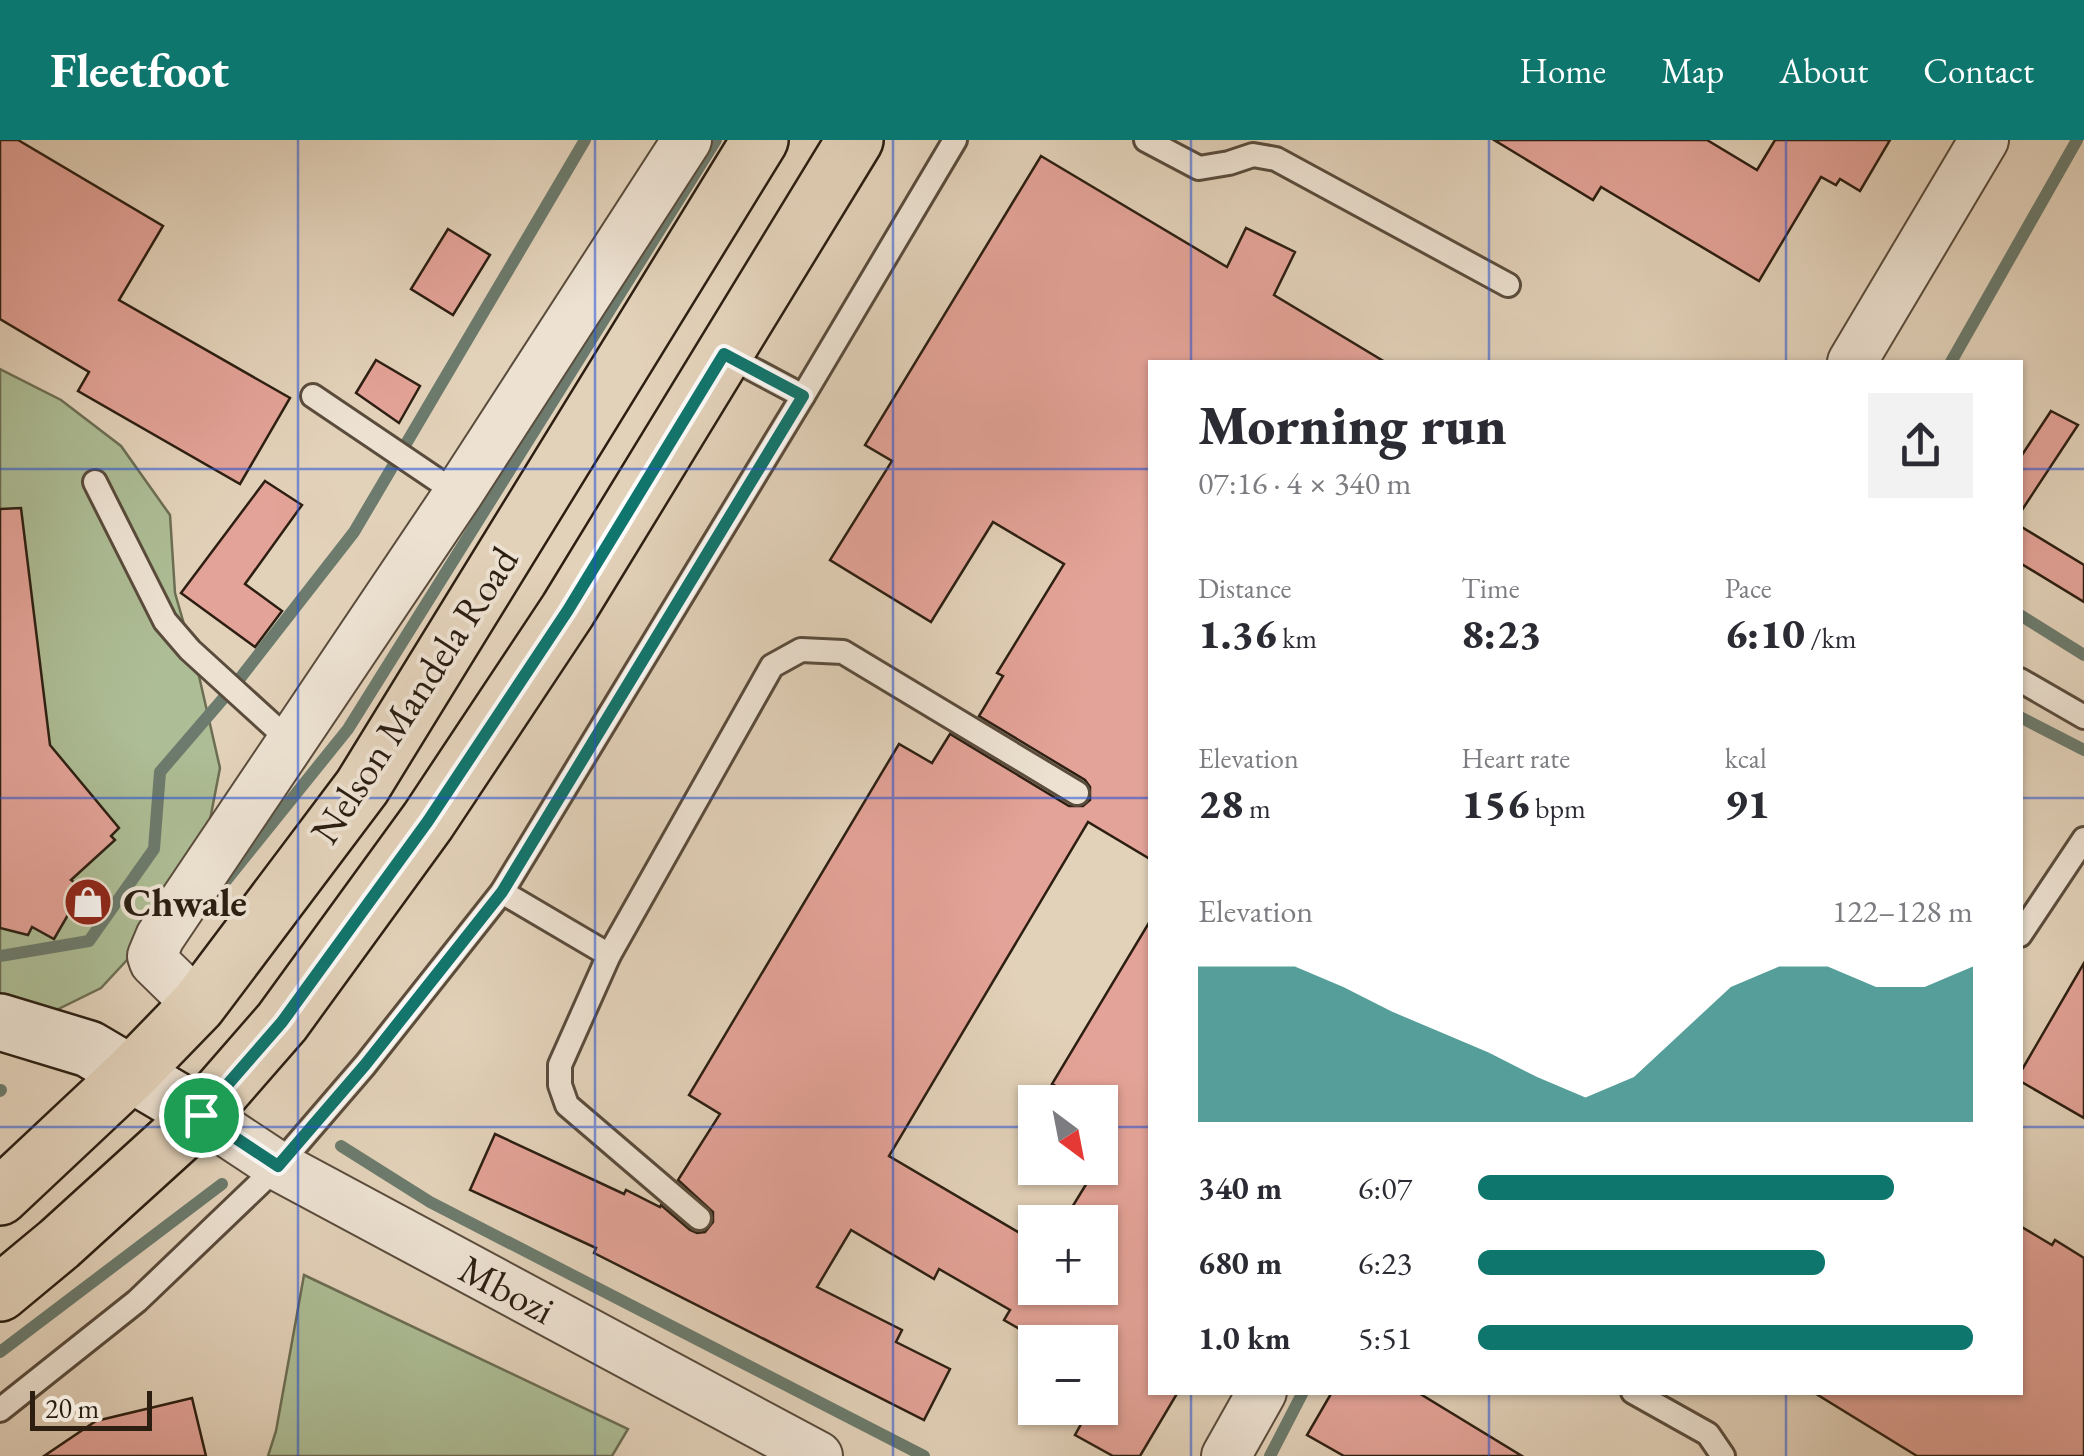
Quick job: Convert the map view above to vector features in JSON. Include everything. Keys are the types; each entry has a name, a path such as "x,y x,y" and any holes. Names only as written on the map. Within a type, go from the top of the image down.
{"main road":[{"name":"Nelson Mandela Road","path":"0,1197 198,1005 362,788 760,140"},
{"name":"Nelson Mandela Road","path":"0,1294 201,1115 282,1022 428,821 568,610 855,140"}],"street":[{"path":"198,1005 154,962 156,946 458,494 686,140"},
{"path":"1853,360 1984,140"},
{"path":"0,1022 89,1049 201,1115"},
{"name":"Mbozi","path":"201,1115 278,1166 818,1456"},
{"path":"1226,1456 1260,1395"}],"lane":[{"path":"0,1410 137,1300 278,1166 365,1065 502,892 955,140"},
{"path":"1146,140 1198,168 1253,154 1276,159 1508,285"},
{"path":"724,354 803,396"},
{"path":"313,396 458,494"},
{"path":"95,482 164,621 190,650 291,742"},
{"path":"699,1218 567,1105 560,1085 560,1065 609,955 772,666 801,650 843,652 1077,793"},
{"path":"2023,682 2084,717"},
{"path":"2023,930 2084,839"},
{"path":"502,892 609,955"},
{"path":"1638,1395 1708,1434 1723,1456"}],"green space":[{"path":"0,369 61,400 121,446 170,515 175,593 220,768 203,856 164,920 101,988 40,1018 0,1016"},
{"path":"304,1275 628,1429 612,1456 268,1456"}],"building":[{"path":"0,140 18,140 163,226 119,300 290,398 240,484 78,391 89,372 0,319"},
{"path":"1494,140 1707,140 1757,170 1775,140 1890,140 1860,191 1840,179 1836,185 1821,177 1759,281 1601,187 1593,200"},
{"path":"1041,156 1227,267 1246,228 1295,252 1274,295 1382,360 1148,360 1148,858 1088,822 889,1156 1018,1232 1018,1305 1118,1305 1118,1205 1073,1205 1086,1185 1118,1185 1118,1085 1052,1084 1148,924 1148,1395 1176,1395 1140,1456 1113,1456 1075,1435 1081,1425 1118,1425 1118,1325 1018,1325 1018,1328 1004,1320 1010,1310 939,1269 934,1279 851,1230 817,1287 902,1330 896,1342 950,1369 924,1420 594,1253 596,1248 470,1190 495,1134 624,1194 626,1190 661,1205 690,1230 705,1232 713,1222 713,1212 678,1180 720,1114 689,1095 899,744 932,763 950,734 1069,806 1083,806 1090,800 1090,787 1085,780 979,716 1003,676 997,673 1064,564 993,522 931,622 830,560 892,461 865,445"},
{"path":"448,229 490,255 453,315 411,289"},
{"path":"376,360 420,386 399,423 356,393"},
{"path":"2051,411 2078,425 2023,508 2023,453"},
{"path":"265,481 302,505 245,584 282,611 255,647 181,593"},
{"path":"21,508 50,745 119,828 111,836 115,840 71,880 83,889 54,939 32,927 28,935 0,928 0,509"},
{"path":"2023,528 2084,565 2084,602 2023,565"},
{"path":"2084,963 2084,1118 2023,1083 2023,1068"},
{"path":"2023,1228 2052,1245 2055,1240 2084,1258 2084,1456 1917,1456 1818,1395 2023,1395"},
{"path":"1330,1395 1422,1395 1522,1456 1344,1456 1307,1435"},
{"path":"192,1398 206,1456 44,1456 96,1421"}],"waterway":[{"path":"0,956 89,941 154,849 160,772 234,686 354,532 585,140"},
{"path":"224,883 348,729 716,140"},
{"path":"1952,360 2077,140"},
{"path":"2023,617 2084,655"},
{"path":"2023,719 2084,750"},
{"path":"341,1146 430,1202 924,1456"},
{"path":"0,1352 222,1184"},
{"path":"1270,1456 1301,1395"}],"place":[{"name":"Chwale","path":"88,902"}],"route":[{"path":"724,354 803,396 502,892 365,1065 278,1166 201,1115 282,1022 428,821 568,610 724,354"}]}
